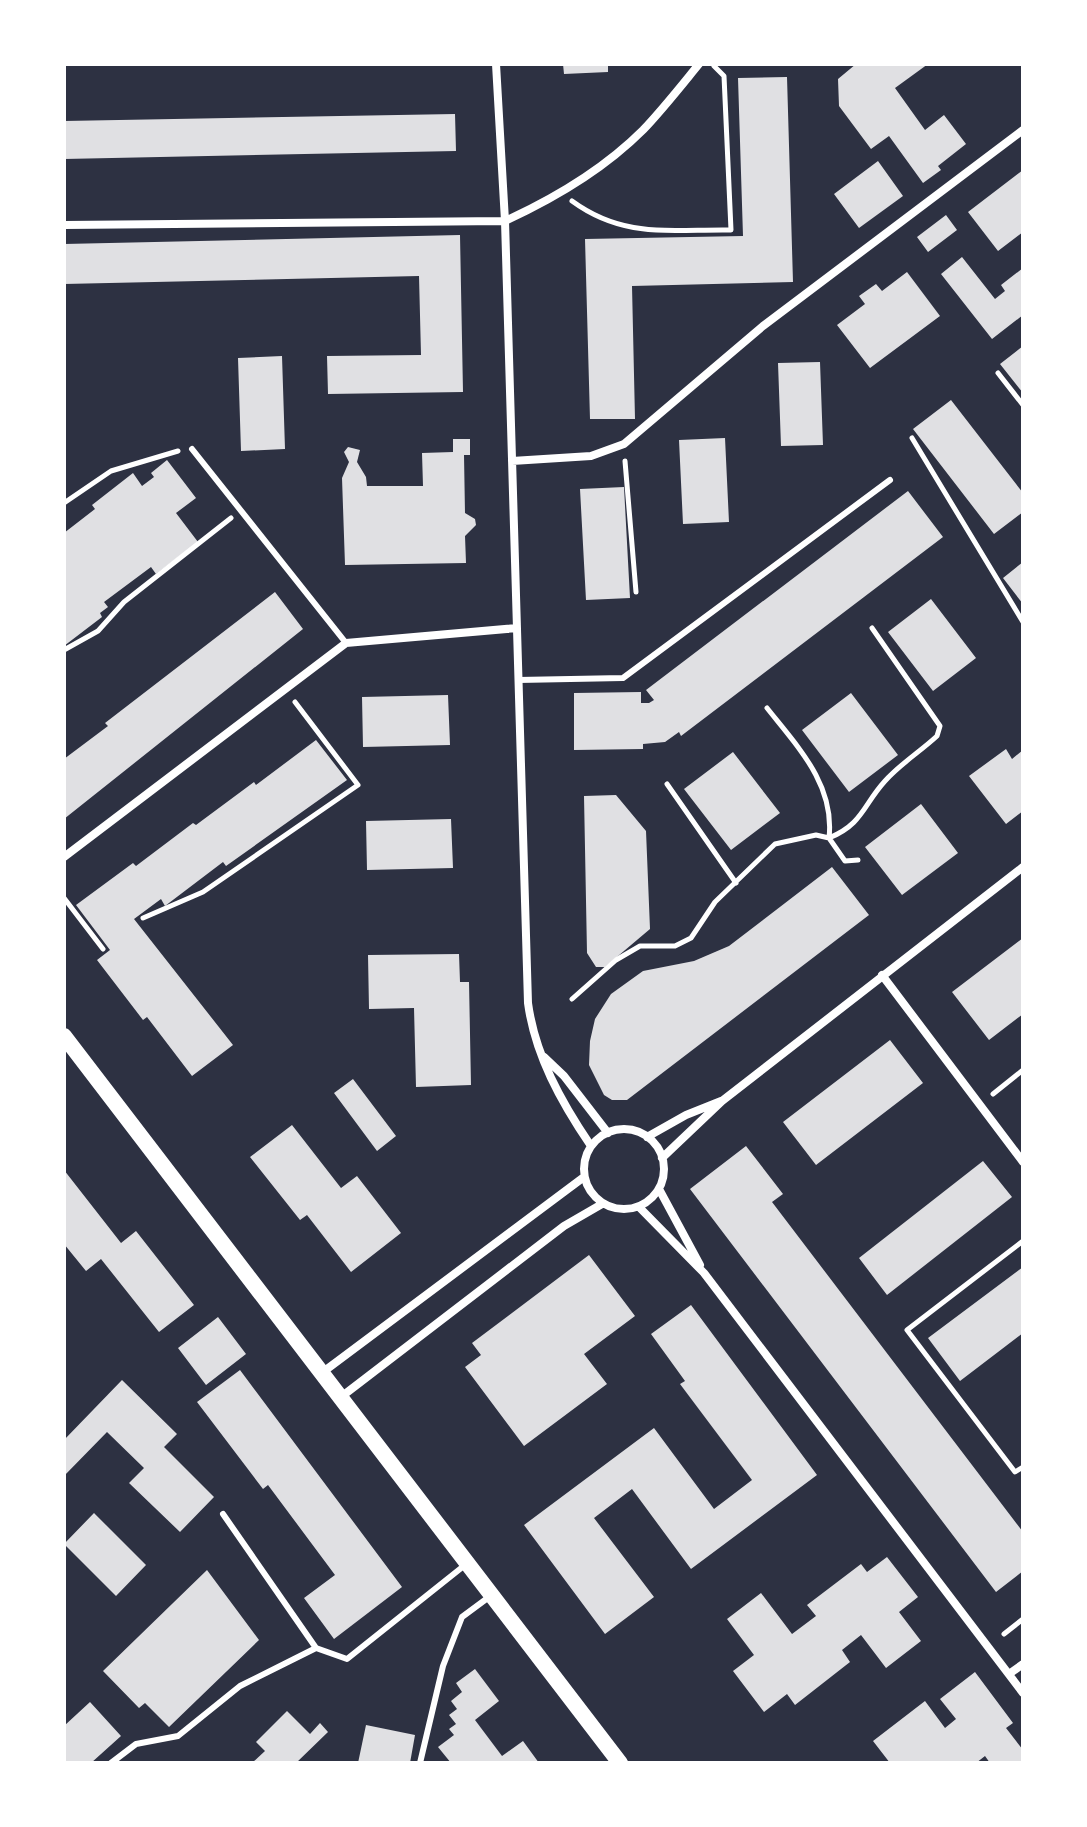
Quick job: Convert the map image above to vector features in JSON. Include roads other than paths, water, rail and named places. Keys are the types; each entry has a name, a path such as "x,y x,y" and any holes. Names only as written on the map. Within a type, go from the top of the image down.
{"main road":[{"path":"65,1039 620,1763"}],"street":[{"path":"496,64 505,221 528,1003 541,1055 554,1084 591,1146"},
{"path":"64,225 505,221 617,153 644,129 699,64"},
{"path":"512,461 591,456 624,444 763,326 1023,130"},
{"path":"64,857 346,643 517,628"},
{"path":"662,1158 722,1101 1023,867"},
{"path":"882,975 1023,1162"},
{"path":"541,1055 564,1076 608,1133"},
{"path":"647,1137 686,1115 722,1101"},
{"path":"628,1129 647,1137 662,1158 664,1174 659,1189 639,1207 614,1209 602,1204 590,1192 584,1177 584,1166 591,1146 608,1133 628,1129"},
{"path":"323,1372 584,1177"},
{"path":"659,1189 704,1273"},
{"path":"341,1397 545,1241 602,1204"},
{"path":"639,1207 704,1273 1023,1693"},
{"path":"1009,1674 1023,1664"}],"lane":[{"path":"192,449 346,643"},
{"path":"518,680 623,678 890,480"},
{"path":"223,1514 316,1648 347,1659 468,1563"},
{"path":"420,1763 443,1666 462,1617 492,1595"},
{"path":"111,1763 136,1744 178,1736 240,1686 316,1648"}]}
